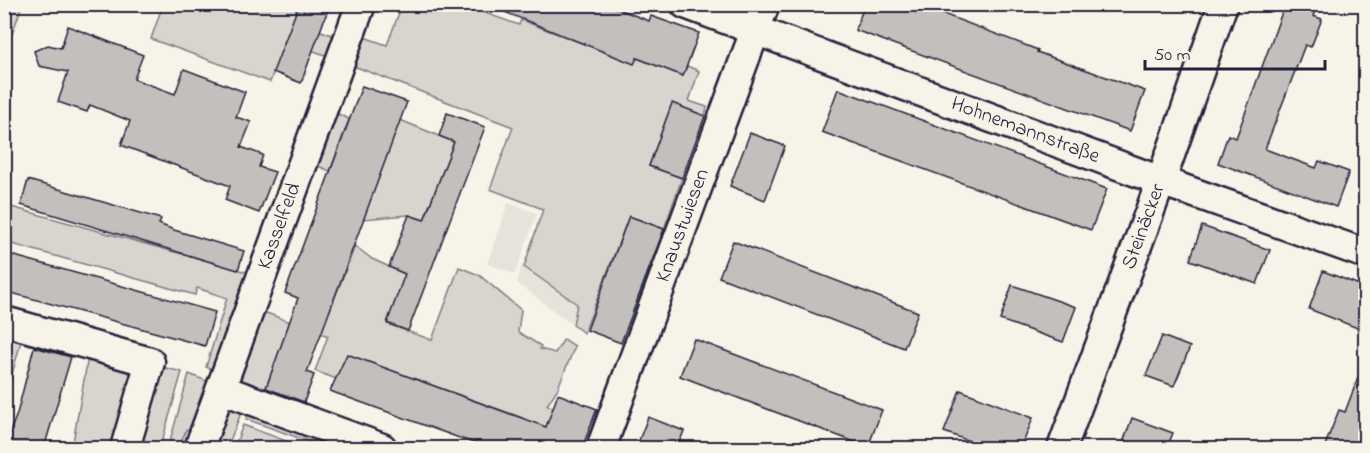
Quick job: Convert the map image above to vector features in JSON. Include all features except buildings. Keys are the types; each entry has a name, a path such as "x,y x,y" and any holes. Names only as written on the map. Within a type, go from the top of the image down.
{"street":[{"name":"Kasselfeld","path":"199,448 361,4"},
{"name":"Hohnemannstraße","path":"685,4 1161,181 1365,254"},
{"name":"Knaustwiesen","path":"601,448 765,4"},
{"name":"Steinäcker","path":"1062,448 1161,181 1223,4"},
{"path":"4,321 150,362 125,448"},
{"path":"221,389 382,448"}],"shaded area":[{"path":"163,4 298,5 296,10 305,13 301,23 339,38 331,57 285,41 270,82 151,39"},
{"path":"4,5 22,5 5,55"},
{"path":"402,5 448,5 460,9 462,5 519,25 521,20 634,63 637,58 683,76 687,66 699,71 689,101 707,107 705,116 672,104 649,166 682,178 664,229 629,216 584,333 573,325 577,304 524,267 543,209 490,189 513,127 351,65 361,36 387,45"},
{"path":"334,112 349,119 330,171 313,164"},
{"path":"400,120 454,142 424,220 409,215 363,219"},
{"path":"508,203 537,213 515,274 487,264"},
{"path":"4,205 251,273 216,370 206,367 227,298 197,288 195,295 5,242"},
{"path":"355,246 372,259 405,274 387,324 432,340 459,267 479,275 521,310 518,332 541,346 540,349 555,353 564,339 575,346 557,390 547,405 554,408 540,442 523,418 348,355 339,380 315,371 328,336 318,332 326,309 330,310"},
{"path":"522,265 577,304 573,325 517,283"},
{"path":"264,312 290,322 265,390 243,382 241,378"},
{"path":"5,333 22,338 5,400"},
{"path":"88,357 136,371 115,448 72,448"},
{"path":"162,367 182,372 160,448 140,448"},
{"path":"189,374 209,382 190,431 186,430 182,440 185,442 183,448 168,448"},
{"path":"230,408 243,408 227,448 213,448 227,413"},
{"path":"249,409 356,448 327,448 246,419"},
{"path":"243,425 305,448 234,448"}]}
